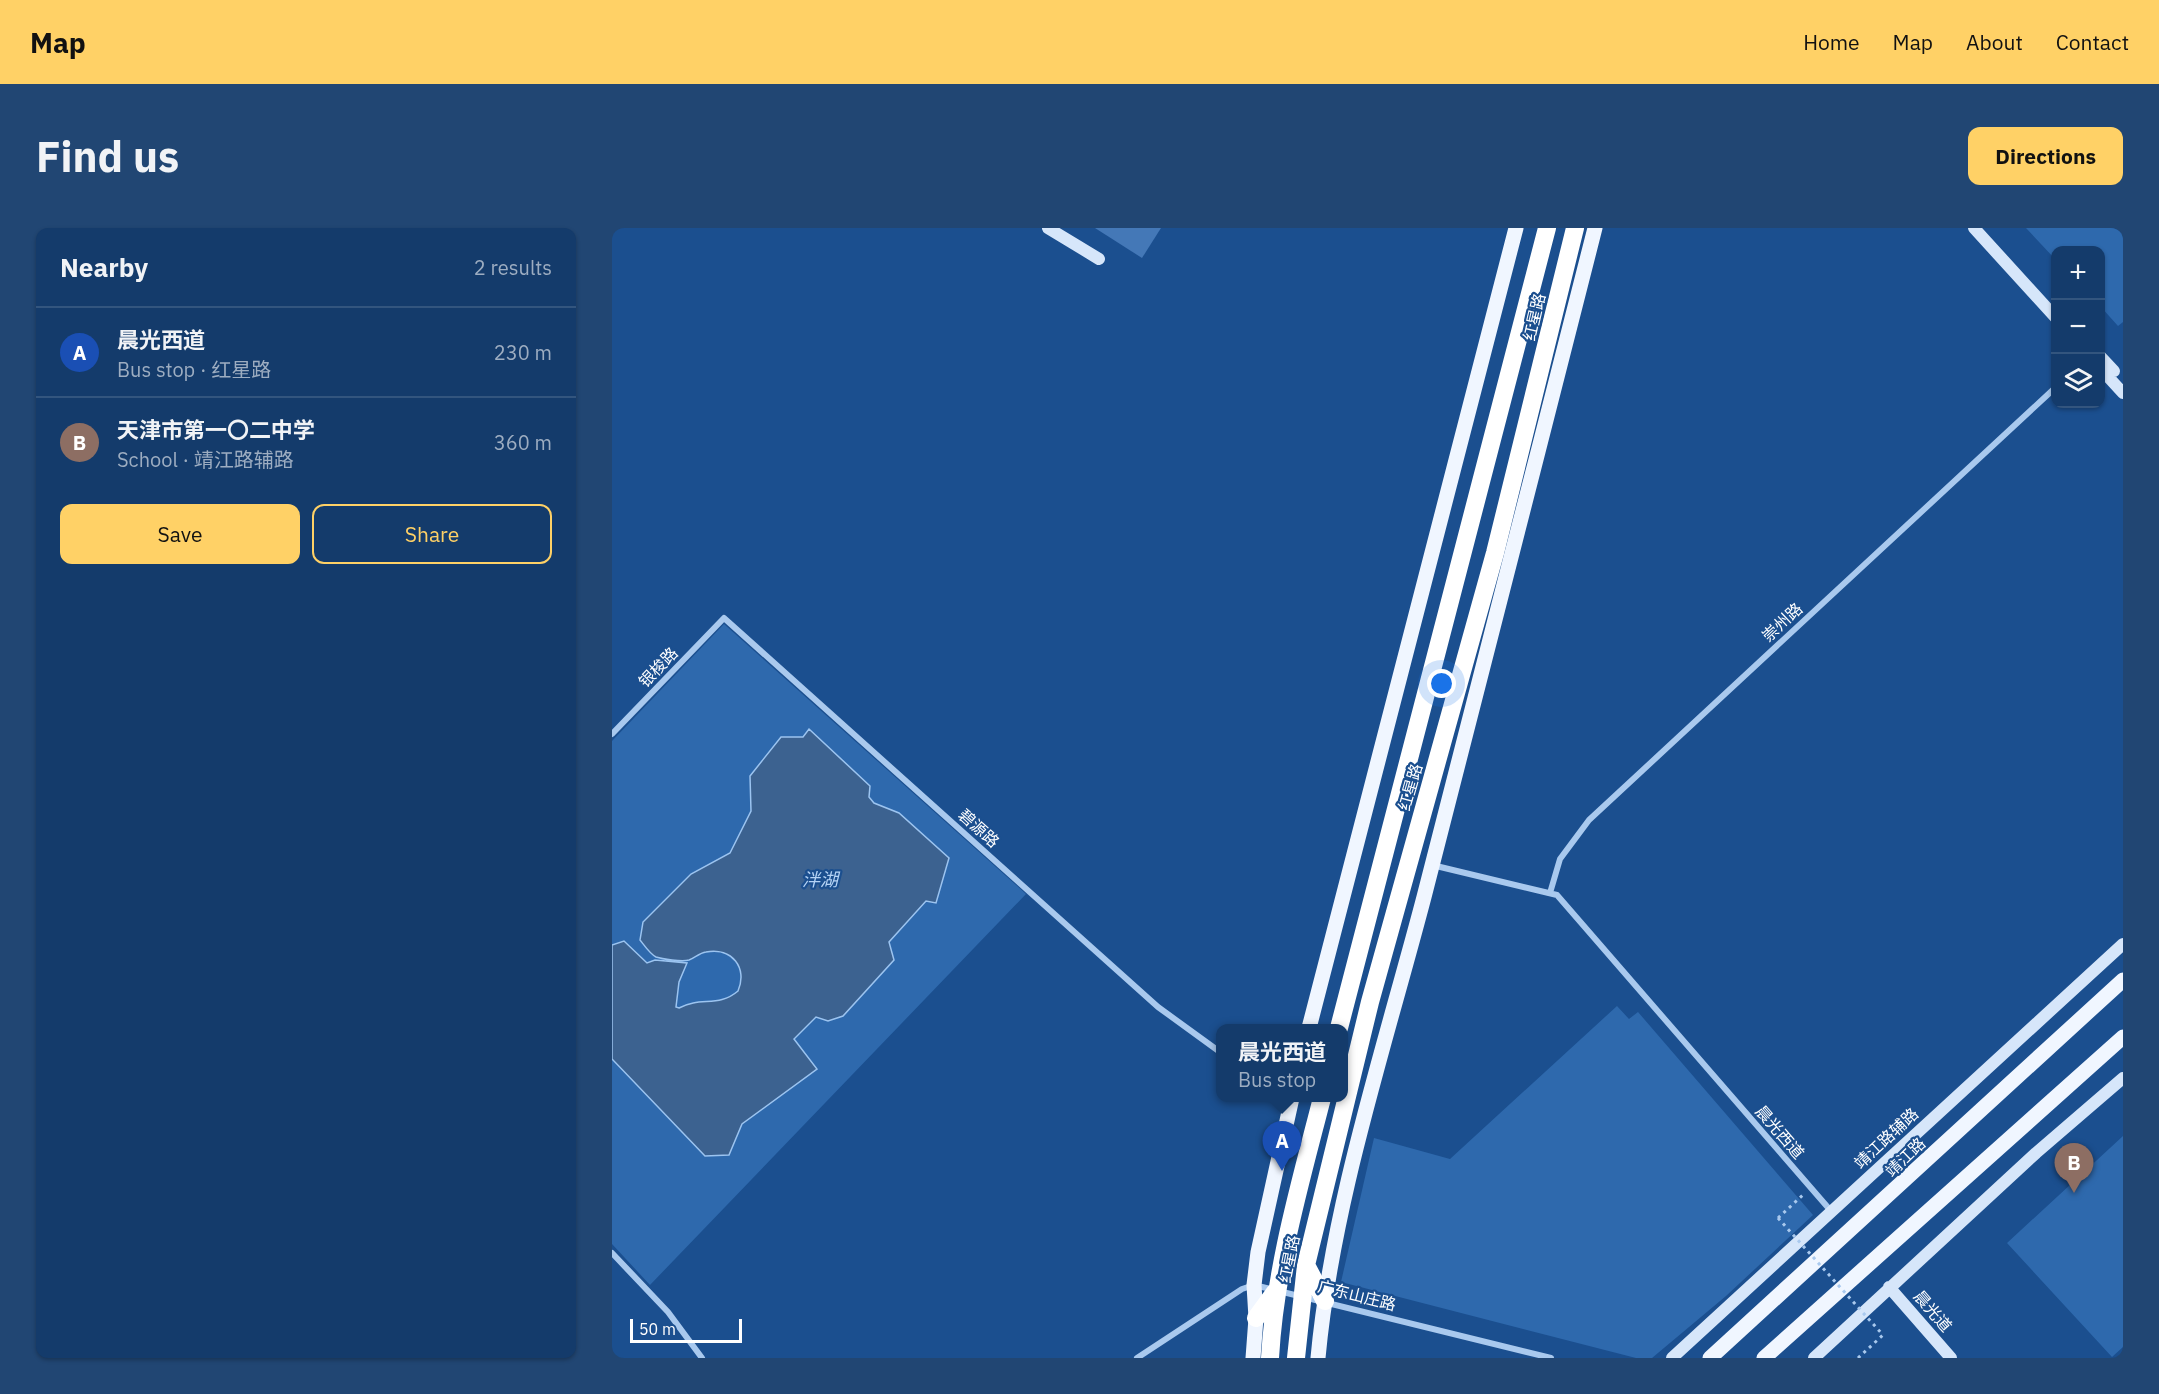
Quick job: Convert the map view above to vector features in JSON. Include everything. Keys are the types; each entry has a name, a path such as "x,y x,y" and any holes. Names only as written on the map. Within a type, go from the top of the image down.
{"highway":[{"name":"红星路","path":"1340,1024 1547,228"},
{"name":"红星路","path":"1348,1092 1370,1002 1496,553 1575,228"},
{"name":"红星路","path":"1270,1358 1276,1290 1289,1223 1321,1102"},
{"name":"红星路","path":"1296,1358 1306,1265 1346,1102"},
{"path":"1306,1265 1324,1301"},
{"path":"1256,1318 1276,1290"}],"main road":[{"path":"1310,1024 1516,228"},
{"path":"1318,1358 1324,1301 1347,1188 1595,228"},
{"name":"靖江路","path":"1710,1358 2123,980"},
{"path":"1764,1358 2123,1037"},
{"path":"1253,1358 1256,1318 1254,1285 1258,1252 1291,1102"}],"street":[{"path":"1048,228 1099,259"},
{"path":"1974,228 2051,314"},
{"path":"1984,228 2051,303"},
{"path":"2105,361 2123,381"},
{"path":"2105,373 2123,393"},
{"name":"崇州路","path":"1550,893 1560,859 1589,820 2051,391"},
{"name":"银梭路","path":"612,734 724,618"},
{"name":"碧源路","path":"724,618 1158,1007 1216,1048"},
{"name":"晨光西道","path":"1432,865 1557,895 1831,1212"},
{"name":"靖江路辅路","path":"1672,1358 2123,944"},
{"path":"1814,1358 2036,1153 2123,1078"},
{"path":"612,1253 668,1312 702,1358"},
{"path":"1137,1358 1242,1289 1254,1285"},
{"name":"广东山庄路","path":"1254,1285 1551,1358"},
{"name":"晨光道","path":"1889,1287 1951,1358"}],"path":[{"path":"1811,1188 1778,1218 1882,1335 1858,1358"}],"shaded area":[{"path":"2026,228 2123,228 2123,322 2118,326 2105,311 2105,246 2051,246 2051,255"},
{"path":"724,624 1026,894 650,1285 612,1244 612,741"},
{"path":"1617,1006 1629,1019 1638,1012 1813,1215 1726,1296 1652,1358 1636,1358 1341,1282 1374,1138 1450,1159"},
{"path":"2123,1136 2123,1347 2112,1357 2007,1243"}],"water":[{"name":"泮湖","path":"809,729 870,786 869,797 874,803 899,813 949,858 936,903 926,901 889,942 894,960 843,1016 828,1021 816,1017 794,1039 817,1069 742,1124 729,1155 705,1156 612,1059 612,945 624,941 647,963 655,960 687,963 679,982 676,1007 716,1001 738,991 741,974 736,961 730,956 715,951 686,961 656,957 640,940 643,922 691,874 730,853 751,811 750,776 781,737 803,737"}],"building":[{"path":"1095,228 1161,228 1142,258"}],"place":[{"name":"晨光西道","path":"1282,1171"},
{"name":"天津市第一〇二中学","path":"2074,1193"}]}
